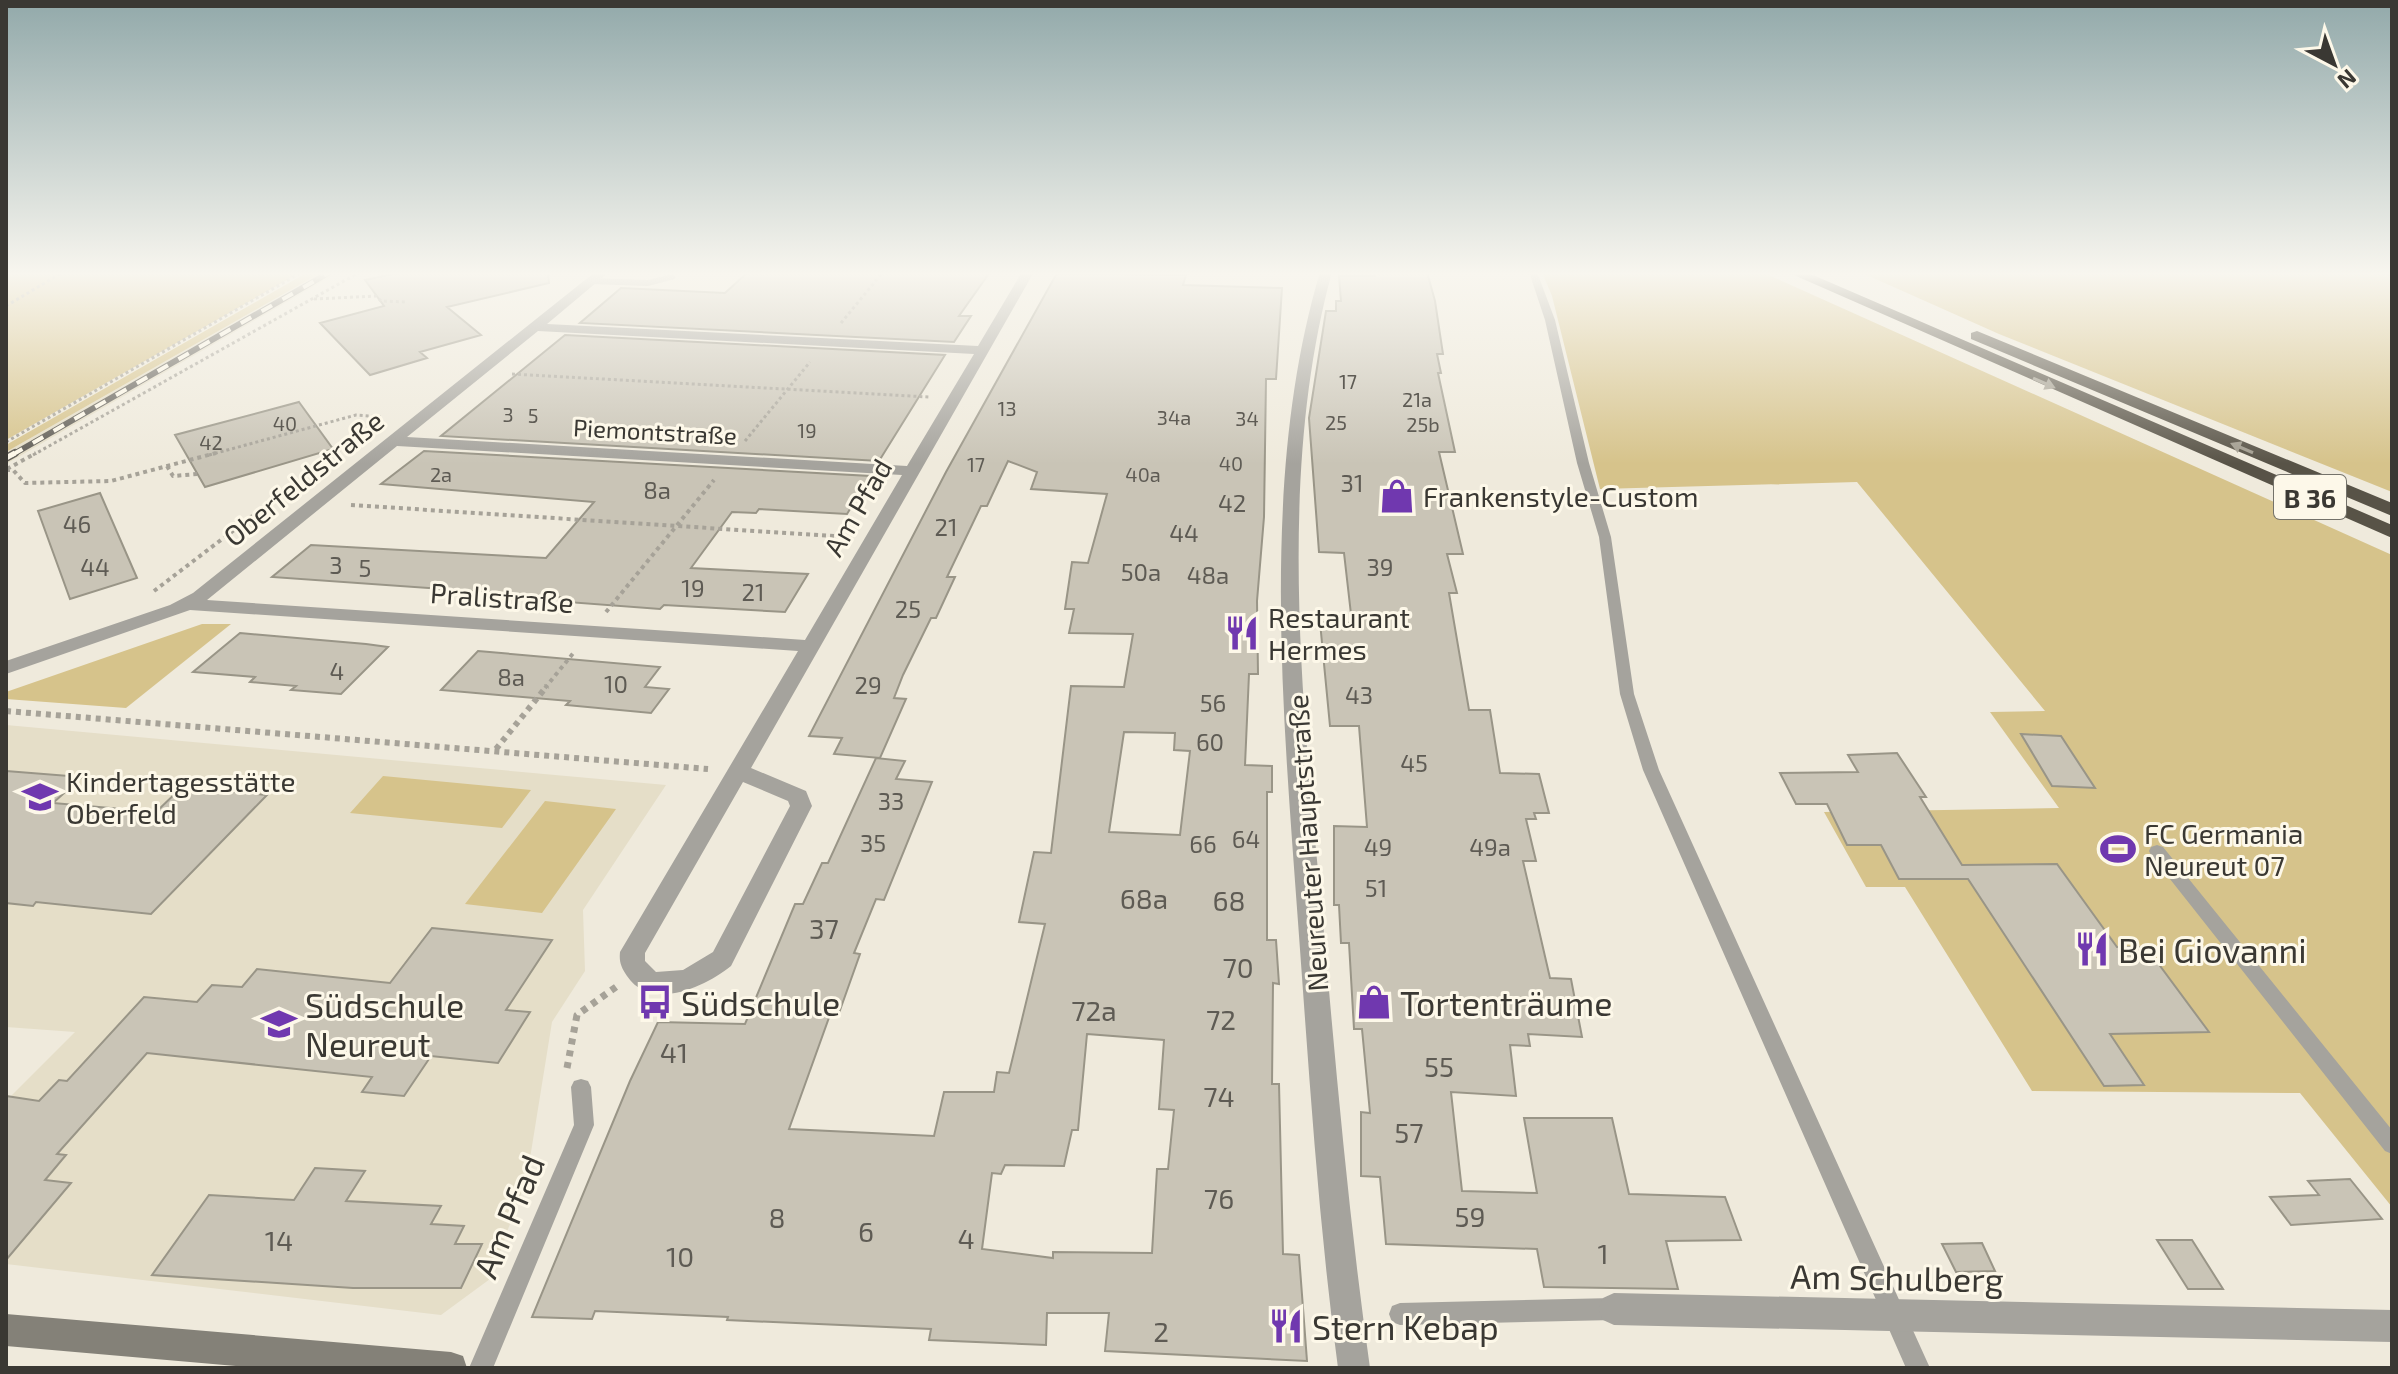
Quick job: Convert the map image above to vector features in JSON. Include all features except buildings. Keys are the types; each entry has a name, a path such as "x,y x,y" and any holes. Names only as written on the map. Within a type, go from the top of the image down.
{"highway":[{"name":"B 36","path":"1940,336 2392,532"},
{"name":"B 36","path":"1982,336 2392,510"},
{"path":"2228,463 2264,488 2392,545"}],"main road":[{"path":"6,1330 451,1368"}],"street":[{"name":"Oberfeldstraße","path":"6,668 189,604 523,336"},
{"path":"712,336 982,350"},
{"name":"Am Pfad","path":"636,972 632,963 633,952 990,336"},
{"name":"Neureuter Hauptstraße","path":"1309,336 1295,408 1292,597 1298,771 1343,1289 1354,1368"},
{"name":"Piemontstraße","path":"395,441 912,471"},
{"name":"Pralistraße","path":"189,604 811,646"},
{"path":"636,972 666,984 707,973 729,947 765,877 801,800 788,790 737,771"},
{"name":"Am Schulberg","path":"1614,1309 2392,1326"}],"lane":[{"path":"1554,336 1583,463 1605,537 1627,694 1651,770 1918,1368"},
{"path":"2157,851 2392,1145"},
{"name":"Am Pfad","path":"481,1368 584,1125 581,1087"},
{"name":"Am Schulberg","path":"1400,1314 1614,1309"}],"path":[{"path":"6,442 190,336"},
{"path":"6,470 243,336"},
{"path":"496,750 831,336"},
{"path":"478,372 954,399"},
{"path":"6,470 13,470 25,483 111,481 356,415 384,415 374,423"},
{"path":"150,594 363,432"},
{"path":"167,466 173,476 197,474"},
{"path":"316,503 873,538"},
{"path":"6,711 737,771"},
{"path":"581,1087 564,1083 577,1015 636,972"}],"shaded area":[{"path":"6,336 188,336 6,440"},
{"path":"196,336 209,336 6,452 6,445"},
{"path":"209,336 228,336 6,464 6,452"},
{"name":"FC Germania Neureut 07","path":"1562,336 1905,336 2392,555 2392,1207 2300,1093 2032,1091 1905,887 1866,887 1824,812 2059,808 1990,712 2045,711 1857,482 1600,489"},
{"path":"2004,336 2392,336 2392,492"},
{"path":"202,624 231,624 126,708 6,699 6,692"},
{"name":"Südschule Neureut","path":"6,725 666,785 583,910 585,971 552,1022 527,1177 490,1279 441,1315 6,1264 6,1101 75,1032 6,1027"},
{"path":"383,776 531,790 502,828 350,813"},
{"path":"545,801 616,809 542,913 465,904"}],"railway":[{"path":"12,455 219,336"},
{"path":"6,458 15,453"}],"place":[{"name":"Frankenstyle-Custom","path":"1397,496"},
{"name":"Restaurant Hermes","path":"1242,633"},
{"name":"Kindertagesstätte Oberfeld","path":"40,797"},
{"name":"FC Germania Neureut 07","path":"2118,849"},
{"name":"Bei Giovanni","path":"2092,949"},
{"name":"Südschule","path":"655,1002"},
{"name":"Tortenträume","path":"1374,1002"},
{"name":"Südschule Neureut","path":"279,1024"},
{"name":"Stern Kebap","path":"1286,1326"}]}
